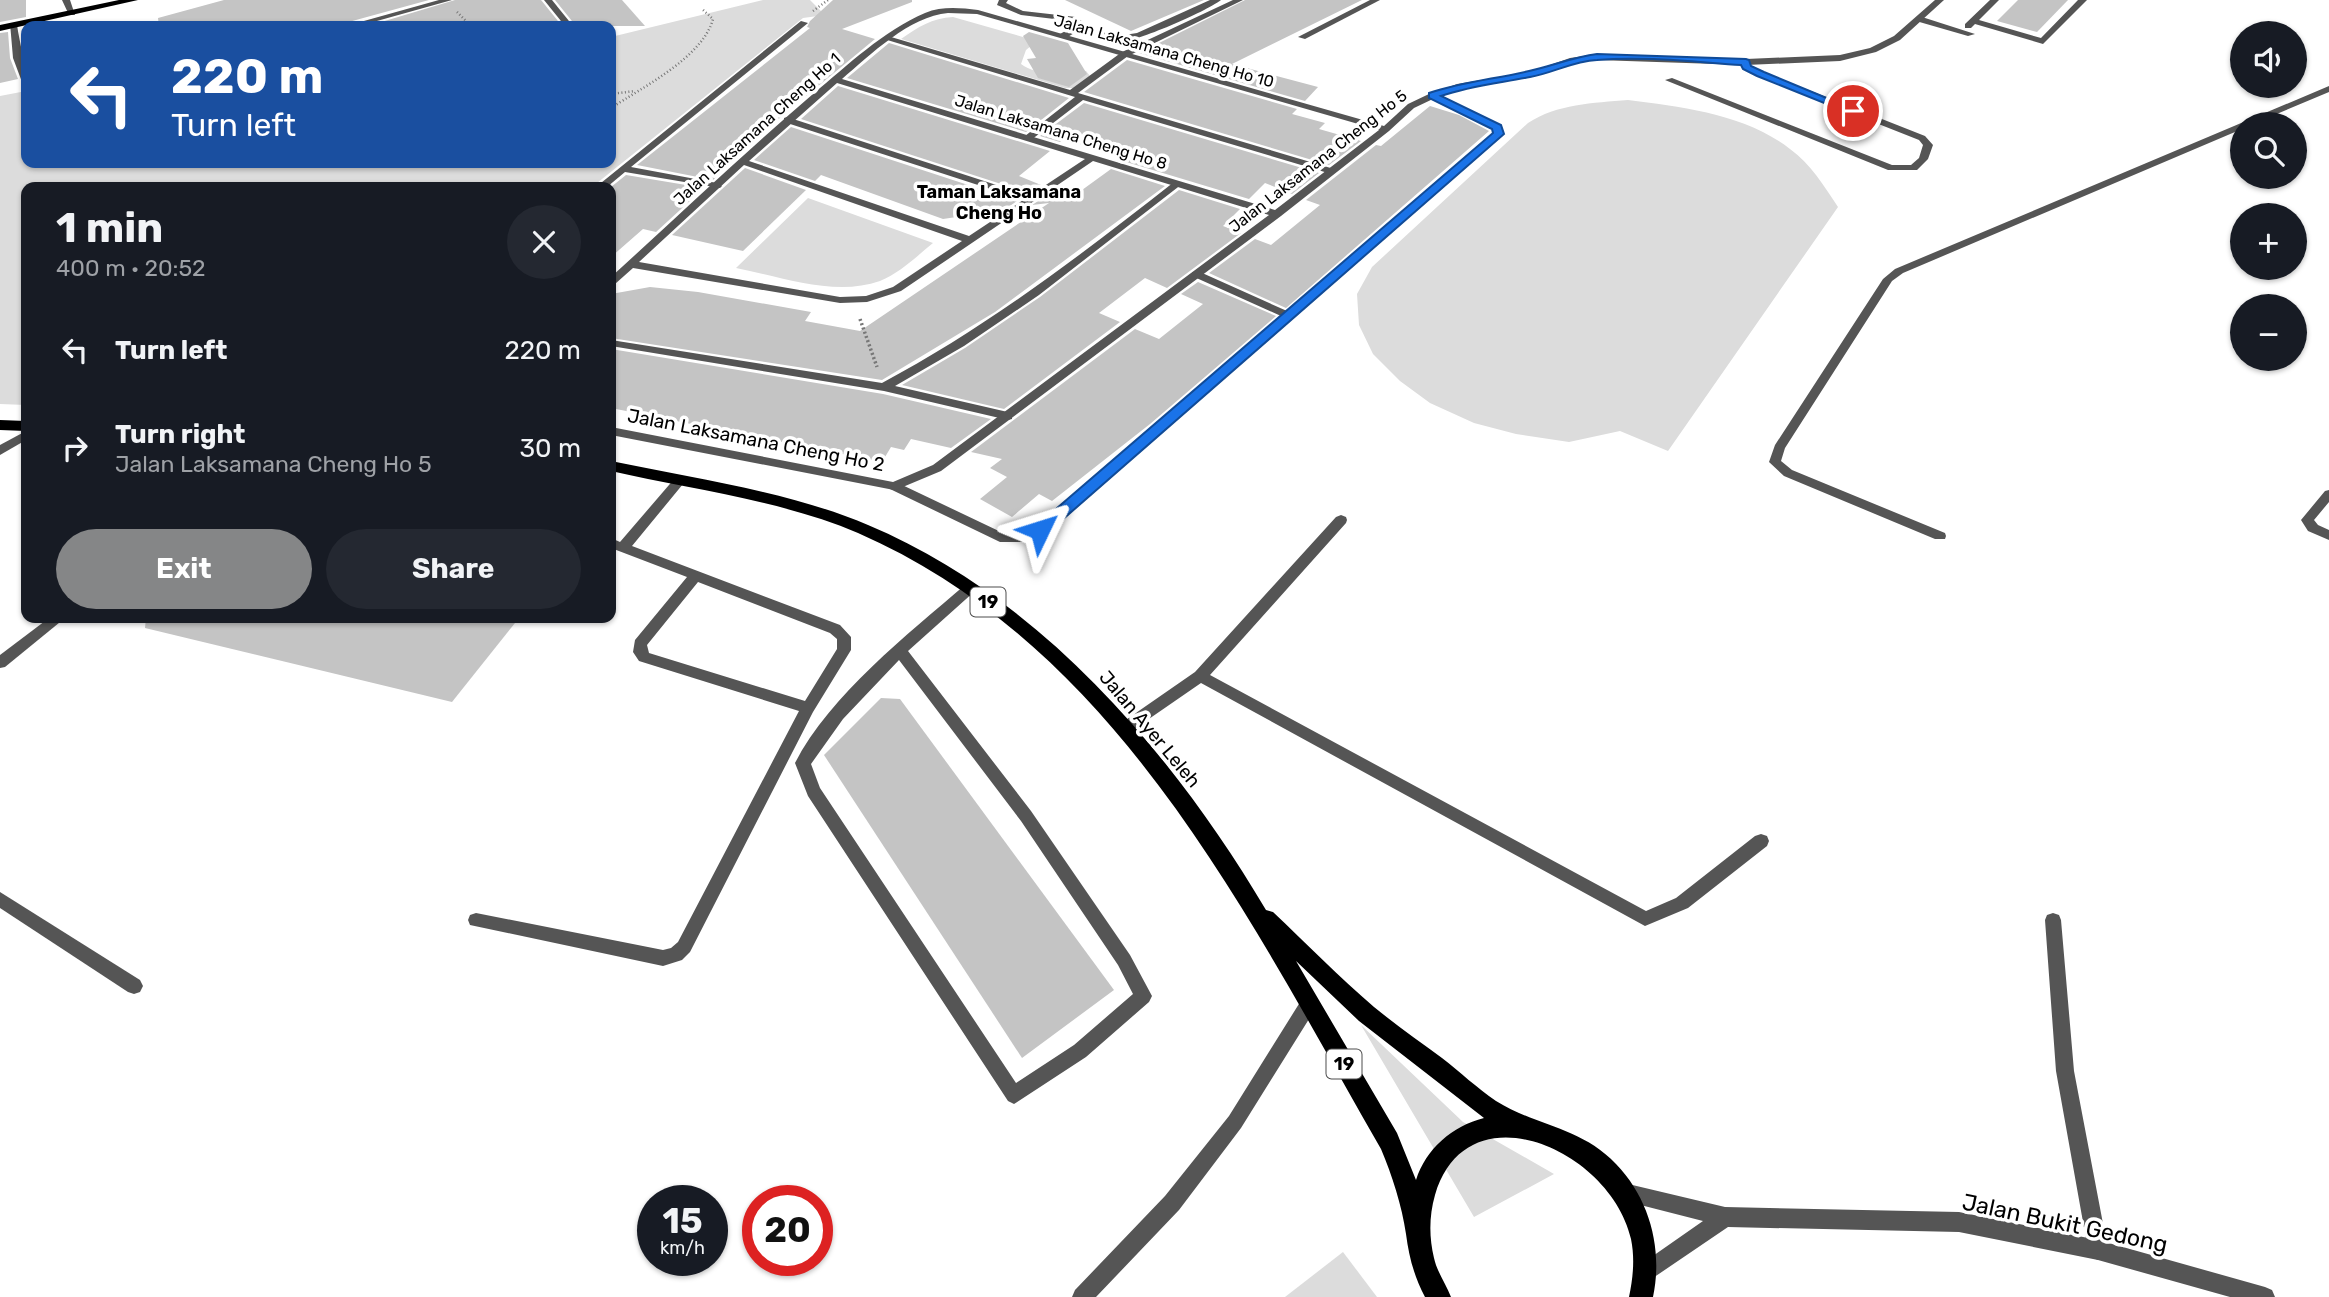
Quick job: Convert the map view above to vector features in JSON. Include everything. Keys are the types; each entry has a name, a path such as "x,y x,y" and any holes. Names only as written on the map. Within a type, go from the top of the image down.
{"main road":[{"path":"33,21 133,0"},
{"path":"0,28 21,23"},
{"path":"0,425 21,426"},
{"name":"Jalan Ayer Leleh","path":"616,467 795,506 861,528 918,555 970,588 1048,649 1125,728 1194,817 1253,906 1308,1005 1389,1140 1401,1168 1417,1229"},
{"path":"1253,906 1367,1014 1489,1110 1524,1126 1562,1136 1596,1159 1624,1192 1642,1230 1647,1272 1640,1297"},
{"path":"1439,1297 1424,1268 1417,1229 1421,1194 1435,1163 1458,1140 1488,1128 1524,1126"}],"street":[{"path":"65,0 72,13"},
{"path":"383,21 447,0"},
{"path":"548,0 565,21"},
{"path":"1004,0 1000,4 1003,7 1073,19 1091,32 1118,38 1130,38 1217,0"},
{"path":"1028,138 1125,54 1239,0"},
{"path":"1302,37 1376,0"},
{"name":"Jalan Laksamana Cheng Ho 5","path":"894,486 937,468 1008,416 1277,214 1386,129 1410,106 1457,87 1532,74 1570,61 1597,57 1746,62 1840,58 1873,50 1897,38 1940,0"},
{"path":"1919,19 1966,33 1973,21 1995,0"},
{"path":"1973,21 2043,41 2083,0"},
{"name":"Jalan Laksamana Cheng Ho 10","path":"934,13 956,10 978,12 1386,129"},
{"name":"Jalan Laksamana Cheng Ho 1","path":"616,278 856,61 910,23 934,13"},
{"path":"1031,27 1042,19 1043,15"},
{"path":"607,182 804,23"},
{"path":"13,25 21,69"},
{"path":"1063,36 1082,25"},
{"path":"888,39 1331,171"},
{"path":"1669,80 1892,168 1914,168 1923,159 1928,145 1922,138 1760,74 1746,67 1746,62"},
{"name":"Jalan Laksamana Cheng Ho 8","path":"836,80 1277,214"},
{"path":"2275,112 2329,89"},
{"name":"Jalan Laksamana Cheng Ho 2","path":"616,431 894,486 1000,537 1029,537 1290,316 1499,134 1497,127 1432,96"},
{"path":"788,120 1030,199"},
{"path":"1940,536 1788,473 1774,462 1779,448 1888,278 2230,131"},
{"path":"631,264 854,301 897,289 1092,158"},
{"path":"744,162 970,240"},
{"path":"624,169 717,186"},
{"path":"884,387 921,368 1027,296 1101,244 1177,184"},
{"path":"1196,274 1290,316"},
{"path":"616,345 884,387 1008,416"},
{"path":"3,447 21,438"},
{"path":"476,920 663,958 676,956 684,947 808,708 844,650 844,637 835,629 617,545 679,481"},
{"path":"2329,494 2307,520 2313,528 2329,536"},
{"path":"1125,728 1200,676 1341,520"},
{"path":"696,575 640,644 640,653 644,657 808,708"},
{"path":"899,650 1026,816 1124,960 1143,996 1080,1051 1014,1095 813,791 803,763 817,741 899,650 970,588"},
{"path":"0,663 52,623"},
{"path":"1200,676 1645,919 1682,903 1761,841"},
{"path":"0,899 134,986"},
{"path":"2053,920 2064,1071 2098,1250"},
{"path":"1082,1297 1172,1203 1236,1122 1308,1005"},
{"name":"Jalan Bukit Gedong","path":"1624,1192 1725,1217 1959,1222 2098,1250 2265,1297"},
{"path":"1647,1272 1725,1217"}],"path":[{"path":"616,105 679,63 709,34 713,19 702,9"},
{"path":"616,93 639,91"},
{"path":"854,301 884,387"}],"shaded area":[{"path":"763,0 810,0 825,15 803,18 616,168 616,36"},
{"path":"953,17 1037,41 1026,50 1021,64 1028,68 1044,72 1086,71 1090,76 1074,88 1065,88 901,39 926,24"},
{"path":"21,92 21,168 616,168 598,182 21,182 21,405 0,404 0,96"},
{"path":"1628,100 1713,114 1772,137 1804,161 1838,207 1668,451 1620,431 1569,442 1516,434 1474,423 1430,403 1400,381 1373,354 1359,325 1357,294 1372,267 1528,123 1563,108"},
{"path":"808,198 933,243 894,274 863,285 845,287 808,284 736,268"},
{"path":"1361,1025 1463,1122 1554,1174 1474,1217"},
{"path":"1343,1252 1377,1297 1285,1297"}],"building":[{"path":"0,0 26,0 26,17 0,22"},
{"path":"224,0 429,0 352,21 158,21 158,18"},
{"path":"455,0 541,0 558,21 385,21"},
{"path":"555,0 622,0 645,26 616,26 616,21 572,21"},
{"path":"833,0 912,2 842,29 875,39 782,116 713,180 637,165 810,28 807,27 810,21"},
{"path":"1065,0 1204,0 1131,31"},
{"path":"1245,0 1362,0 1232,64 1318,87 1305,101 1139,53"},
{"path":"2018,0 2068,0 2037,32 1997,21"},
{"path":"8,32 10,58 18,79 0,83 0,33"},
{"path":"1029,32 1068,43 1087,74 1069,87 1038,78 1027,59 1036,58 1023,36"},
{"path":"889,43 1069,98 1026,132 847,78"},
{"path":"1127,60 1297,109 1292,114 1325,123 1319,129 1361,141 1329,165 1084,92"},
{"path":"838,86 1050,151 1019,176 1041,185 1029,193 801,119"},
{"path":"1084,103 1319,173 1292,194 1265,183 1249,199 1123,161 1126,159 1064,139 1060,142 1040,136"},
{"path":"1430,106 1459,115 1489,131 1286,308 1209,273 1255,239 1271,245 1320,205 1306,200 1376,145 1381,146"},
{"path":"791,127 1017,201 1004,210 943,219 821,175 815,181 754,160"},
{"path":"745,168 806,190 743,251 672,235"},
{"path":"1111,169 1165,186 995,312 882,380 616,339 616,293 650,287 698,292 811,312 805,321 860,331 1049,203 1032,205 1054,191 1071,198"},
{"path":"626,175 704,188 656,232 643,229 616,253 616,183"},
{"path":"1179,190 1240,209 1223,226 1241,233 1167,288 1145,278 1099,313 1120,322 1004,409 902,385 965,348 1040,297"},
{"path":"1198,282 1276,316 1150,424 1052,501 1039,494 1012,517 980,499 1007,477 990,468 1002,459 971,452 1135,329 1159,339 1203,304 1181,294"},
{"path":"616,350 883,394 991,419 951,448 911,439 904,450 891,447 882,462 616,409"},
{"path":"146,623 515,623 452,702 145,628"},
{"path":"881,698 900,699 1114,990 1022,1058 824,755"}],"district":[{"name":"Taman Laksamana Cheng Ho","path":"999,202"}],"route":[{"path":"1040,530 1499,134 1497,127 1432,96 1457,87 1532,74 1570,61 1597,57 1699,59 1746,62 1746,67 1760,74 1853,111"}]}
